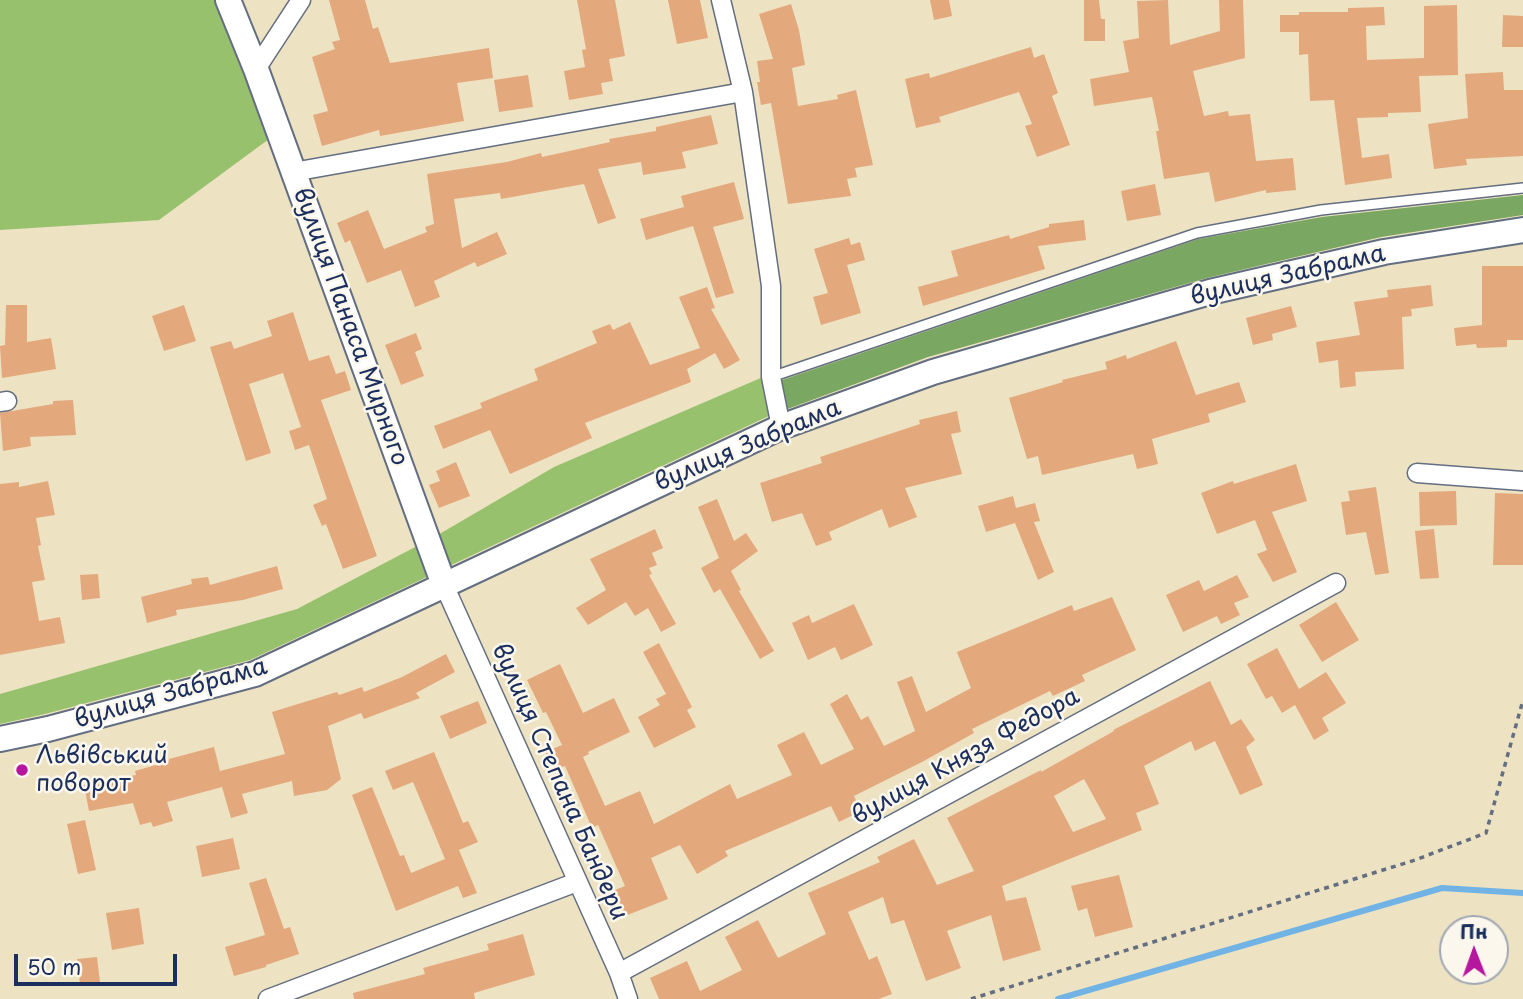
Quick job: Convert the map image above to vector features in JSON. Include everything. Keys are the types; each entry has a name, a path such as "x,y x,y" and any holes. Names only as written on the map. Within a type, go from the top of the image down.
{"main road":[{"name":"вулиця Панаса Мирного","path":"228,0 256,69 444,585"},
{"name":"вулиця Забрама","path":"0,739 48,729 255,674 781,428 933,372 1210,292 1384,252 1523,230"}],"street":[{"path":"256,69 301,0"},
{"path":"721,0 743,92 771,286 771,377 781,428"},
{"path":"293,172 743,92"},
{"path":"1417,472 1523,481"},
{"name":"вулиця Князя Федора","path":"619,973 1336,583"},
{"name":"вулиця Степана Бандери","path":"444,585 619,973 628,999"},
{"path":"268,999 577,882"}],"lane":[{"path":"771,377 1197,233 1321,210 1523,188"}],"path":[{"path":"971,999 1415,860 1486,833 1523,700"}],"green space":[{"path":"0,0 216,0 269,139 159,220 0,230"},
{"path":"1523,195 1523,215 1381,237 1207,278 928,357 785,410 779,381 1198,239 1322,217"},
{"path":"763,377 771,415 447,567 436,536 554,467"},
{"path":"417,546 429,576 250,660 0,724 0,694 297,609"}],"building":[{"path":"329,0 365,0 373,29 378,27 390,63 489,48 493,78 457,83 464,121 380,136 379,130 322,146 313,115 328,111 312,57 335,49 332,42 340,40"},
{"path":"577,0 615,0 625,56 609,59 613,81 601,83 603,94 569,100 564,71 585,67 582,50 586,49"},
{"path":"668,0 700,0 708,38 677,44"},
{"path":"930,0 949,0 952,16 934,20"},
{"path":"1084,0 1099,0 1101,19 1105,19 1105,41 1084,41"},
{"path":"1168,0 1170,45 1220,31 1219,0 1243,0 1245,58 1193,71 1204,116 1228,111 1229,116 1250,114 1256,161 1293,158 1296,190 1266,193 1266,190 1215,202 1209,172 1164,179 1152,97 1094,106 1090,79 1129,72 1123,41 1139,38 1137,1"},
{"path":"791,4 805,65 792,68 798,106 838,99 837,95 856,90 873,165 855,168 857,177 847,179 851,196 788,204 771,103 761,105 757,61 773,59 759,14"},
{"path":"1457,5 1458,75 1419,76 1421,112 1357,118 1362,158 1389,154 1392,178 1345,185 1334,100 1310,101 1308,54 1299,55 1299,32 1280,32 1280,15 1299,15 1299,12 1348,12 1348,8 1384,7 1385,25 1366,26 1367,60 1424,58 1424,6"},
{"path":"1503,15 1523,16 1523,47 1502,47"},
{"path":"1031,47 1034,58 1044,54 1058,93 1052,96 1070,145 1037,157 1025,126 1032,124 1019,92 939,117 941,122 916,128 905,79 929,73 930,78"},
{"path":"1503,72 1504,90 1523,90 1523,156 1466,159 1467,165 1434,169 1428,124 1468,118 1465,74"},
{"path":"528,75 533,107 499,112 494,80"},
{"path":"711,115 718,144 682,152 686,168 643,175 641,162 598,169 616,218 598,224 584,184 501,199 500,193 454,199 462,248 497,232 507,254 477,267 475,262 434,281 440,297 415,307 401,270 367,283 350,240 345,243 337,223 368,210 384,249 427,232 425,227 434,224 427,174 507,162 541,153 542,157 610,142 609,139 656,131 656,127"},
{"path":"734,182 744,219 713,227 734,293 716,298 693,226 646,240 640,219 684,207 681,196"},
{"path":"1155,184 1161,215 1127,221 1121,191"},
{"path":"1084,220 1086,240 1038,246 1045,269 923,306 918,287 958,276 951,251 1009,235 1010,239 1049,227 1049,224"},
{"path":"849,238 851,245 860,242 865,260 847,265 861,313 821,325 813,297 828,293 814,249"},
{"path":"1482,266 1523,266 1523,340 1507,340 1507,347 1477,348 1476,344 1456,346 1454,328 1482,325"},
{"path":"1431,285 1433,306 1411,309 1412,316 1402,317 1404,369 1355,372 1356,386 1340,388 1338,360 1319,363 1316,342 1360,335 1354,302 1388,297 1387,290"},
{"path":"707,287 715,308 711,309 740,360 724,369 715,353 687,369 691,382 585,423 592,438 510,474 490,430 443,449 434,426 482,408 480,403 538,380 534,369 597,343 592,331 610,324 613,330 630,322 650,365 700,348 679,297"},
{"path":"6,305 27,305 27,342 51,338 56,369 2,378 0,346 5,345"},
{"path":"184,305 196,341 164,351 152,316"},
{"path":"1291,306 1297,327 1272,334 1273,340 1253,345 1246,318"},
{"path":"293,312 309,361 329,355 336,374 345,371 351,390 321,400 377,556 343,569 326,524 322,526 313,505 327,499 309,445 295,450 289,431 301,427 283,373 249,384 271,453 246,461 210,347 231,341 234,349 272,336 267,321"},
{"path":"416,333 422,349 415,352 424,376 401,385 385,345"},
{"path":"1176,341 1196,395 1239,382 1246,402 1208,414 1210,422 1152,439 1158,464 1137,469 1133,454 1042,475 1038,456 1027,459 1009,398 1063,382 1062,380 1107,369 1105,362 1126,355 1127,359"},
{"path":"73,400 76,435 30,437 31,446 3,451 0,413 53,404 53,401"},
{"path":"957,411 961,432 951,434 962,474 905,488 917,517 889,528 882,509 829,532 832,540 816,546 802,513 772,522 760,483 822,463 820,457 920,424 919,420"},
{"path":"456,462 470,496 439,508 429,485 440,481 436,471"},
{"path":"1296,464 1307,501 1272,512 1297,572 1273,582 1257,554 1267,550 1255,520 1217,534 1201,493 1233,481 1234,484"},
{"path":"48,481 55,515 36,518 45,580 32,582 39,621 60,617 65,643 0,655 0,484 19,482 19,487"},
{"path":"1376,487 1389,573 1375,575 1366,532 1346,535 1341,502 1350,501 1348,491"},
{"path":"1456,491 1457,525 1420,526 1419,492"},
{"path":"1495,493 1523,494 1523,565 1493,565"},
{"path":"1013,496 1016,508 1035,503 1040,521 1034,522 1054,572 1038,580 1015,523 986,532 978,506"},
{"path":"717,499 734,541 746,533 758,551 731,571 741,590 739,591 774,651 760,659 720,589 714,593 701,568 719,558 698,507"},
{"path":"655,529 663,548 652,553 657,565 649,568 652,574 649,575 676,624 661,632 648,608 635,616 626,602 588,625 576,608 606,590 590,559"},
{"path":"1434,529 1439,578 1420,579 1415,531"},
{"path":"277,566 283,589 243,600 176,610 177,615 147,623 141,597 192,584 191,579 208,577 210,585"},
{"path":"98,574 100,598 82,600 80,575"},
{"path":"1237,575 1249,597 1234,603 1240,615 1221,624 1217,616 1183,632 1166,595 1199,580 1204,591"},
{"path":"1112,597 1136,650 1082,675 1085,681 1053,696 1050,691 972,729 974,733 854,796 861,811 839,822 831,806 725,851 728,856 697,874 680,845 651,858 668,899 625,916 615,890 625,886 598,825 592,828 565,766 554,771 545,752 562,745 527,680 560,664 583,713 614,698 630,732 583,757 605,806 640,791 654,824 730,784 737,799 792,775 777,745 804,732 821,765 854,749 830,704 847,694 861,720 868,716 884,746 915,731 897,682 912,676 926,712 971,688 957,652 1072,605 1074,611"},
{"path":"1336,602 1359,640 1322,662 1299,625"},
{"path":"854,604 873,645 841,660 835,647 808,660 792,623 809,615 812,623"},
{"path":"659,643 692,707 687,710 696,727 654,748 638,717 660,705 656,699 666,694 643,652"},
{"path":"1277,648 1299,689 1326,672 1346,703 1322,718 1329,731 1314,740 1295,705 1282,713 1272,696 1266,699 1247,664"},
{"path":"446,654 455,672 416,693 420,698 364,719 361,713 328,726 341,779 327,790 294,796 292,781 242,794 248,813 231,818 222,787 167,802 173,821 153,827 151,822 140,825 133,803 89,811 84,785 136,775 135,771 169,759 214,747 220,771 285,754 272,712 337,692 339,695 362,687 364,692 402,677"},
{"path":"1210,681 1231,725 1241,719 1255,740 1246,747 1263,785 1240,795 1215,741 1195,751 1191,741 1144,766 1159,804 1136,813 1142,830 1002,886 1006,901 1026,897 1041,950 1003,961 991,915 947,931 961,968 926,981 904,920 891,924 883,897 848,912 869,960 877,956 892,994 879,999 659,999 650,978 687,961 700,991 742,970 725,937 758,920 778,958 826,934 808,893 880,862 877,857 914,839 937,885 974,871 947,818 1041,772 1113,730","holes":["1084,779 1106,819 1073,832 1054,796"]},
{"path":"478,701 487,723 450,739 440,716"},
{"path":"434,752 463,823 468,821 478,842 459,850 477,893 463,898 458,886 396,911 352,795 372,787 400,856 404,855 411,873 445,859 413,782 393,790 385,771"},
{"path":"85,820 96,870 78,874 67,824"},
{"path":"233,838 240,869 202,877 196,846"},
{"path":"1119,875 1133,927 1095,937 1087,908 1078,911 1071,886"},
{"path":"266,878 284,929 290,927 299,954 234,976 225,947 265,935 249,883"},
{"path":"139,908 144,944 112,950 106,913"},
{"path":"523,934 535,975 474,993 475,999 354,999 353,993 425,974 423,968 489,950 487,944"},
{"path":"97,957 100,982 80,984 77,959"}],"waterway":[{"path":"1058,999 1442,888 1523,893"}],"place":[{"name":"Львівський поворот","path":"22,770"}]}
